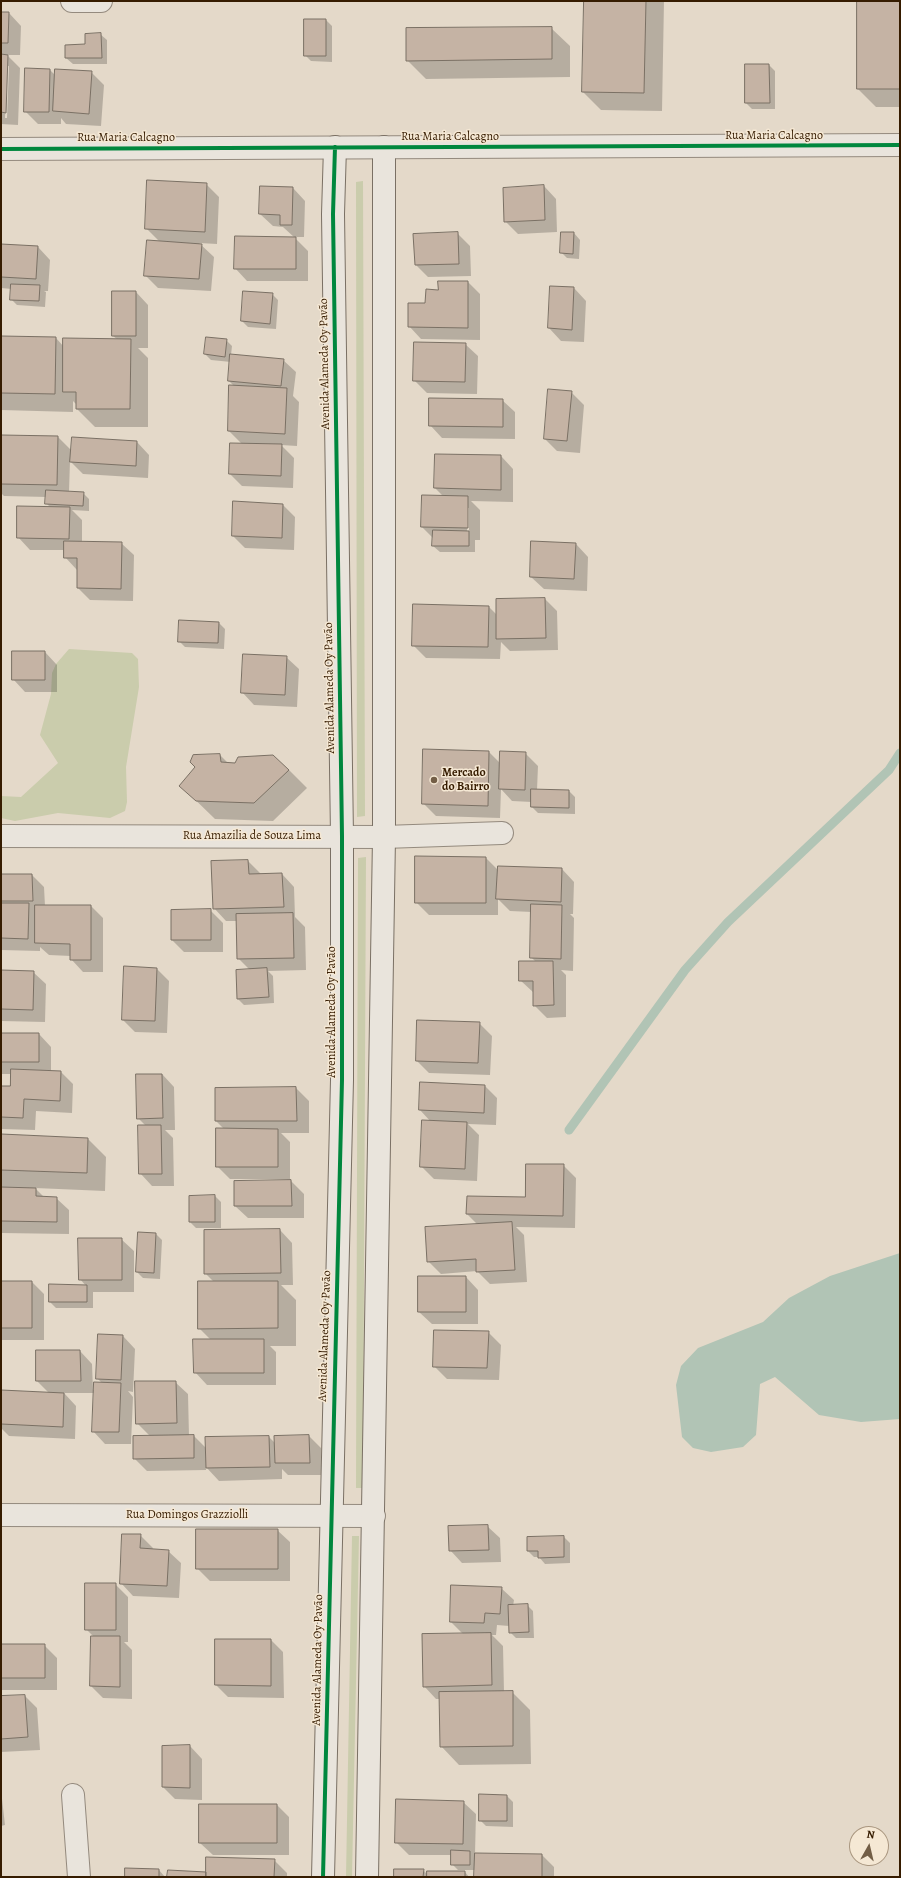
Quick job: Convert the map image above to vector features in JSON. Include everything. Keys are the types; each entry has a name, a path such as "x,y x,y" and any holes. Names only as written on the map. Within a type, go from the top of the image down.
{"street":[{"path":"72,1 101,1"},
{"name":"Rua Maria Calcagno","path":"1,149 900,145"},
{"name":"Avenida Alameda Oy Pavão","path":"323,1877 342,1080 342,836 333,214 335,147"},
{"path":"368,1877 384,836 384,147"},
{"name":"Rua Amazilia de Souza Lima","path":"1,836 384,836 502,833"},
{"name":"Rua Domingos Grazziolli","path":"1,1515 374,1516"},
{"path":"73,1795 79,1877"}],"shaded area":[{"path":"363,181 365,816 357,817 356,182"},
{"path":"69,649 132,653 138,659 139,687 126,767 127,802 125,811 110,818 58,813 15,821 1,818 1,796 21,797 58,763 40,735 51,694 52,673 56,664"},
{"path":"366,857 363,1488 356,1488 358,858"},
{"path":"900,1253 900,1419 861,1422 819,1415 775,1377 760,1384 756,1435 743,1447 711,1452 693,1448 682,1437 676,1385 681,1366 698,1348 763,1322 789,1298 830,1276"},
{"path":"352,1536 359,1536 352,1877 346,1877"}],"building":[{"path":"584,1 646,1 644,93 582,92"},
{"path":"857,1 900,1 900,89 857,89"},
{"path":"1,12 9,12 8,43 1,43"},
{"path":"304,19 326,19 326,56 304,56"},
{"path":"552,27 552,59 406,61 406,28"},
{"path":"101,33 102,58 65,58 65,45 85,44 85,34"},
{"path":"1,54 8,55 6,113 1,112"},
{"path":"745,64 769,64 770,103 745,103"},
{"path":"25,68 50,69 49,112 24,112"},
{"path":"55,69 92,71 89,114 53,111"},
{"path":"147,180 207,183 205,232 145,229"},
{"path":"544,185 545,220 504,222 503,188"},
{"path":"260,186 293,187 292,225 280,225 280,215 259,214"},
{"path":"458,232 459,264 415,265 413,234"},
{"path":"561,232 574,232 573,254 560,253"},
{"path":"235,236 296,237 296,269 234,269"},
{"path":"147,240 202,244 199,279 144,276"},
{"path":"1,244 38,246 36,279 1,277"},
{"path":"438,281 468,281 468,328 408,327 408,303 425,303 426,289 438,290"},
{"path":"11,284 40,285 39,301 10,300"},
{"path":"550,286 574,287 572,330 548,328"},
{"path":"112,291 136,291 136,336 112,336"},
{"path":"243,291 273,293 270,324 241,321"},
{"path":"1,336 56,337 55,394 1,393"},
{"path":"206,337 227,339 225,357 204,354"},
{"path":"63,338 131,339 130,409 76,409 76,392 63,392"},
{"path":"414,342 466,343 465,382 413,381"},
{"path":"230,354 284,359 281,386 228,381"},
{"path":"229,385 287,388 285,434 228,431"},
{"path":"548,389 572,391 567,441 544,439"},
{"path":"429,398 503,399 503,427 429,426"},
{"path":"1,435 58,436 57,485 1,484"},
{"path":"72,437 137,441 136,466 70,462"},
{"path":"230,443 282,444 281,476 229,474"},
{"path":"435,454 501,455 501,490 434,488"},
{"path":"46,490 84,492 83,506 45,504"},
{"path":"422,495 468,496 468,528 421,527"},
{"path":"233,501 283,504 282,538 232,536"},
{"path":"17,506 70,507 69,539 17,538"},
{"path":"433,530 469,531 469,546 432,546"},
{"path":"64,541 122,542 121,589 77,588 77,558 64,558"},
{"path":"531,541 576,543 574,579 530,577"},
{"path":"545,598 546,638 496,639 496,599"},
{"path":"413,604 489,606 488,647 412,646"},
{"path":"179,620 219,622 218,643 178,642"},
{"path":"12,651 45,651 45,680 12,680"},
{"path":"243,654 287,656 285,695 241,693"},
{"path":"423,749 489,751 488,806 422,804"},
{"path":"500,751 526,752 525,790 499,789"},
{"path":"220,754 221,762 235,763 238,757 273,755 289,770 254,803 196,801 179,786 195,767 190,762 193,755"},
{"path":"531,789 569,790 569,808 531,807"},
{"path":"415,856 486,857 486,903 415,903"},
{"path":"248,860 249,874 282,873 284,907 213,909 211,861"},
{"path":"498,866 562,868 561,902 496,899"},
{"path":"1,874 32,874 33,901 1,901"},
{"path":"1,903 29,903 28,939 1,938"},
{"path":"531,904 562,905 561,959 530,958"},
{"path":"35,905 91,905 91,960 70,960 70,944 35,943"},
{"path":"211,909 211,940 171,940 171,910"},
{"path":"293,913 294,958 237,959 236,914"},
{"path":"519,961 553,961 554,1005 533,1006 533,981 519,981"},
{"path":"124,966 157,968 155,1021 122,1020"},
{"path":"267,968 269,997 237,999 236,970"},
{"path":"1,970 34,971 33,1010 1,1009"},
{"path":"417,1020 480,1022 478,1063 416,1061"},
{"path":"1,1033 39,1033 39,1062 1,1062"},
{"path":"11,1069 61,1071 60,1101 24,1099 23,1118 1,1117 1,1086 10,1086"},
{"path":"136,1074 162,1074 163,1118 137,1119"},
{"path":"420,1082 485,1085 484,1113 419,1110"},
{"path":"296,1087 297,1121 215,1121 215,1088"},
{"path":"422,1120 467,1122 465,1169 420,1167"},
{"path":"138,1125 161,1125 162,1174 139,1174"},
{"path":"216,1128 278,1129 278,1167 216,1167"},
{"path":"1,1134 88,1138 87,1173 1,1170"},
{"path":"526,1164 564,1164 563,1216 466,1214 467,1196 525,1197"},
{"path":"291,1180 292,1206 234,1206 234,1181"},
{"path":"1,1187 36,1188 36,1196 57,1197 57,1222 1,1221"},
{"path":"215,1195 215,1222 189,1222 189,1196"},
{"path":"512,1222 515,1270 476,1272 476,1259 427,1262 425,1227"},
{"path":"280,1229 281,1273 204,1274 204,1230"},
{"path":"138,1232 156,1233 154,1273 136,1272"},
{"path":"78,1238 122,1238 122,1280 79,1280"},
{"path":"418,1276 466,1276 466,1312 418,1312"},
{"path":"1,1281 32,1281 32,1328 1,1328"},
{"path":"198,1281 278,1281 278,1328 198,1329"},
{"path":"49,1284 87,1285 87,1302 49,1302"},
{"path":"434,1330 489,1331 487,1368 433,1367"},
{"path":"98,1334 123,1335 121,1380 96,1379"},
{"path":"193,1339 264,1339 264,1373 194,1373"},
{"path":"36,1350 80,1350 81,1381 36,1381"},
{"path":"135,1381 176,1381 177,1423 136,1424"},
{"path":"94,1382 121,1383 119,1432 92,1432"},
{"path":"1,1390 64,1393 63,1427 1,1424"},
{"path":"194,1435 194,1458 133,1459 133,1436"},
{"path":"309,1435 310,1463 275,1463 274,1436"},
{"path":"269,1436 270,1467 206,1468 205,1437"},
{"path":"488,1525 489,1550 449,1551 448,1526"},
{"path":"196,1529 278,1529 278,1569 196,1569"},
{"path":"122,1534 141,1534 140,1548 169,1550 167,1586 120,1584"},
{"path":"564,1536 564,1557 538,1558 538,1551 527,1551 527,1537"},
{"path":"85,1583 116,1583 116,1630 85,1630"},
{"path":"451,1585 502,1587 500,1614 485,1613 484,1623 450,1622"},
{"path":"528,1604 529,1632 509,1633 508,1605"},
{"path":"491,1633 492,1685 423,1687 422,1634"},
{"path":"91,1636 120,1636 120,1687 90,1686"},
{"path":"215,1639 271,1639 271,1686 215,1685"},
{"path":"1,1644 45,1644 45,1678 1,1678"},
{"path":"513,1691 513,1746 440,1747 439,1692"},
{"path":"25,1695 28,1737 1,1739 1,1696"},
{"path":"190,1745 190,1788 162,1787 162,1746"},
{"path":"479,1794 507,1795 507,1821 479,1821"},
{"path":"396,1799 464,1801 463,1844 395,1843"},
{"path":"199,1804 277,1804 277,1843 199,1843"},
{"path":"451,1850 470,1851 470,1865 451,1865"},
{"path":"475,1853 542,1854 542,1877 474,1877"},
{"path":"206,1857 275,1859 274,1877 206,1877"},
{"path":"125,1868 159,1869 159,1877 125,1877"},
{"path":"394,1869 424,1869 423,1877 394,1877"},
{"path":"168,1870 206,1872 206,1877 167,1877"},
{"path":"427,1871 465,1871 465,1877 427,1877"}],"waterway":[{"path":"569,1130 685,970 728,922 889,770 900,753"}],"cycle path":[{"path":"1,149 900,145"},
{"path":"323,1877 342,1080 342,836 333,214 335,147"}],"place":[{"name":"Mercado do Bairro","path":"434,780"}]}
